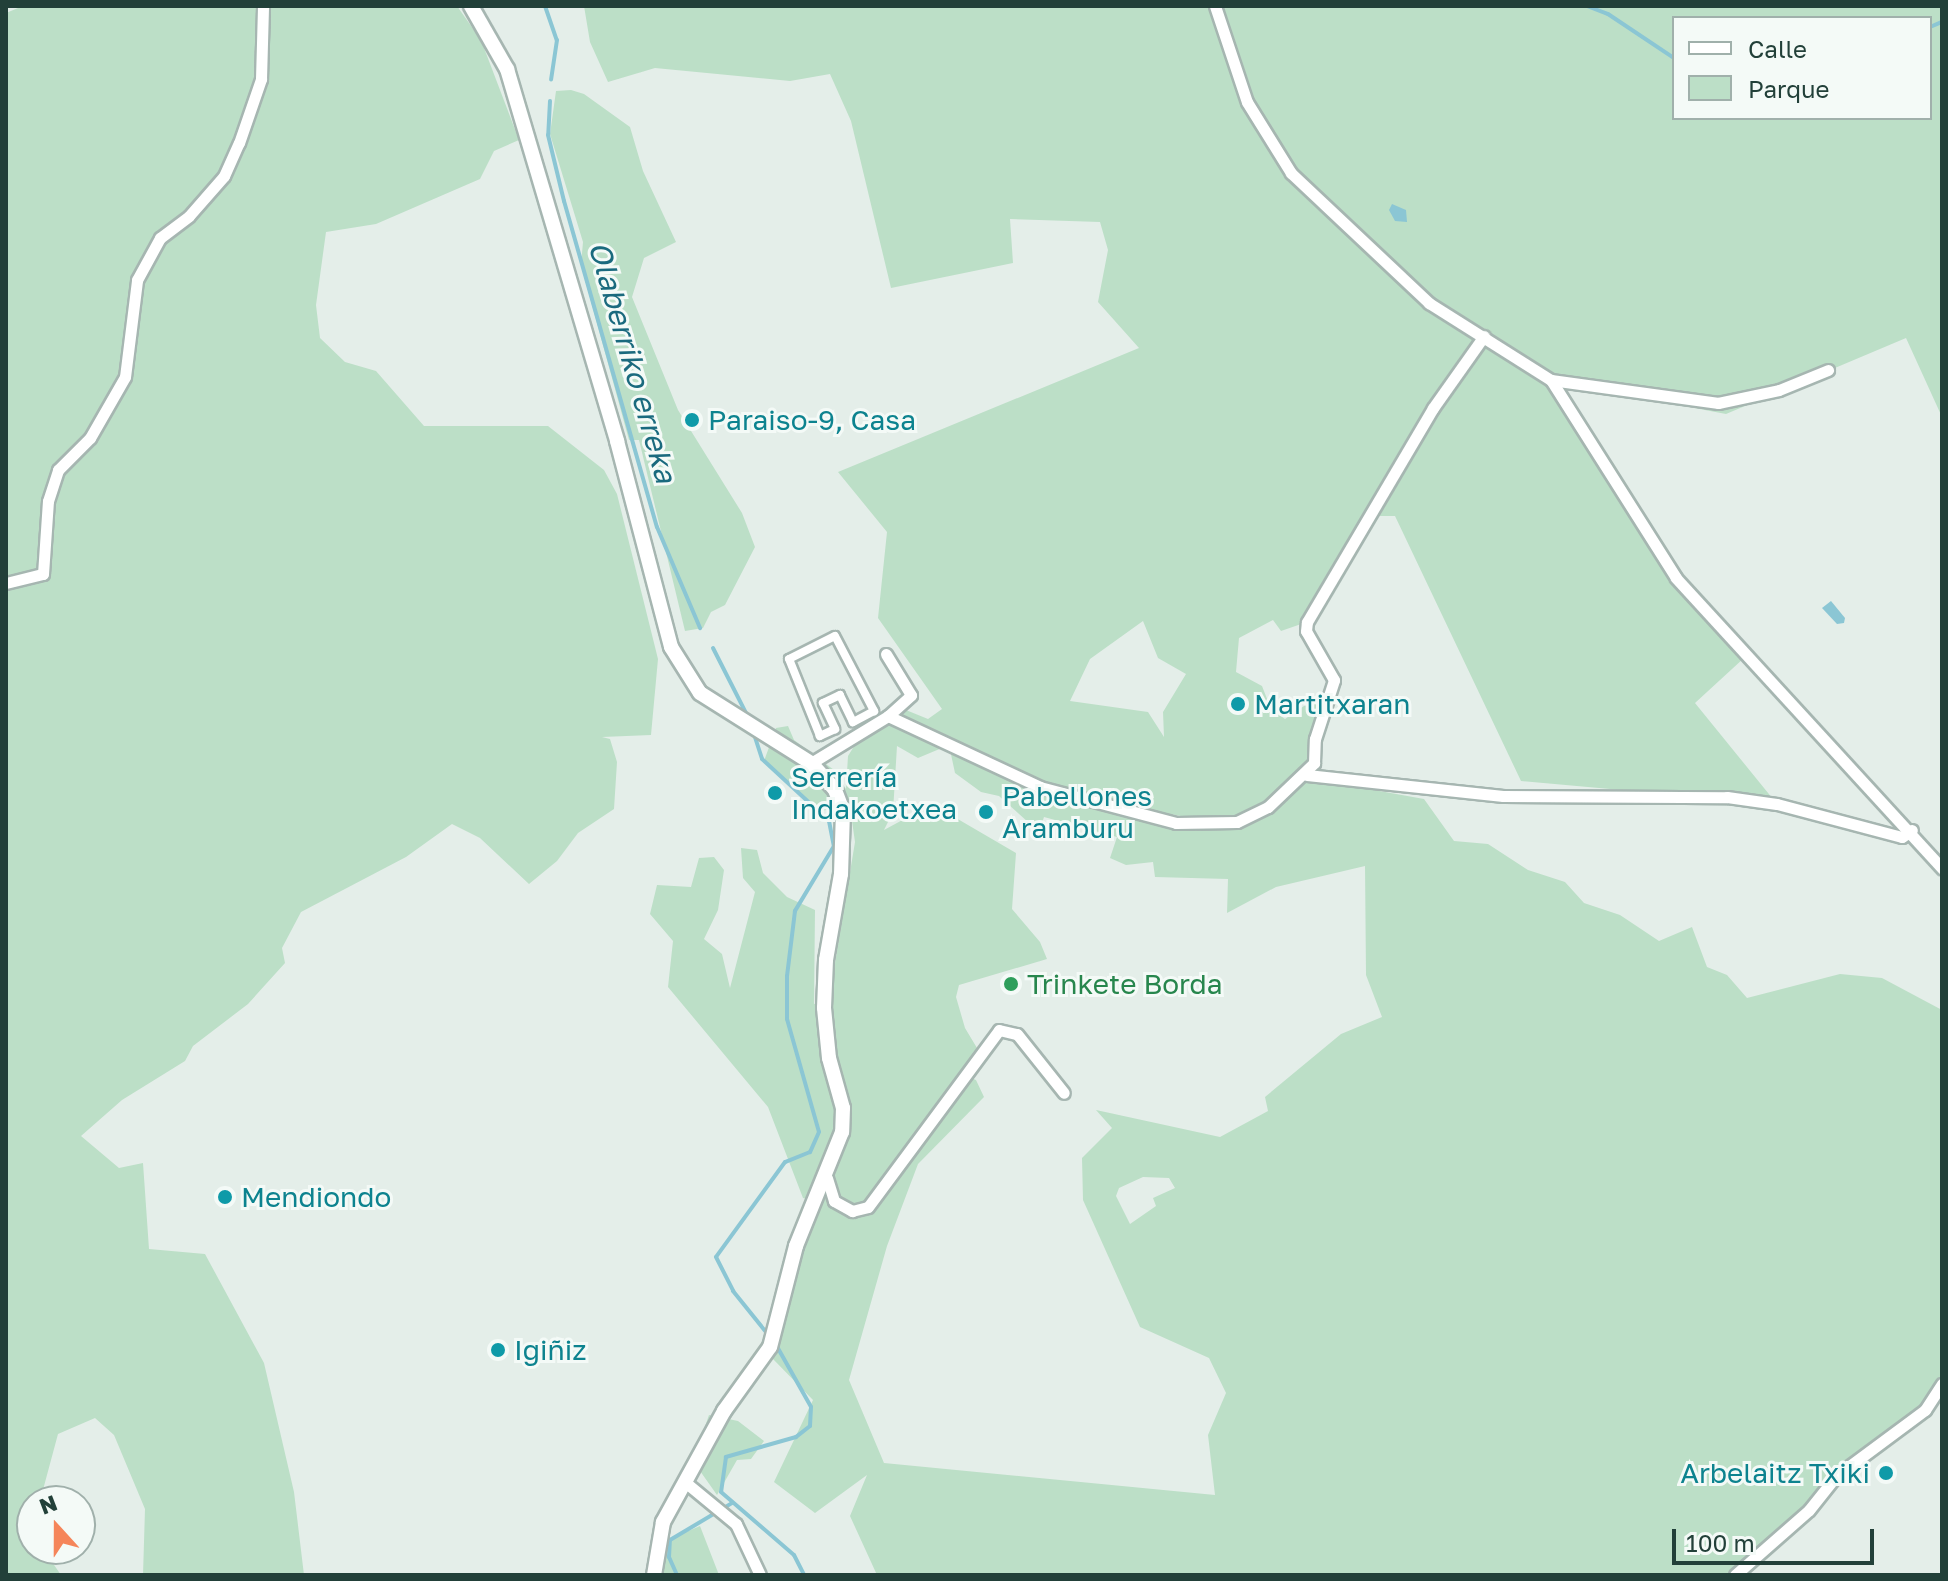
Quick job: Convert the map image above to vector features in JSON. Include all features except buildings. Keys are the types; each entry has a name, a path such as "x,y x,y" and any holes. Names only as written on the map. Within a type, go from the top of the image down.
{"street":[{"path":"6,583 43,574 48,501 58,470 90,438 125,377 137,280 160,238 189,216 224,176 239,143 261,79 263,6"},
{"path":"471,6 489,31 514,93 671,647 700,693 811,763 842,805 844,840 826,960 824,1008 829,1058 843,1108 842,1132 827,1178 796,1246 770,1347 724,1411 657,1537 654,1575"},
{"path":"1215,6 1247,102 1291,173 1429,303 1551,380 1676,578 1755,669 1912,830 1942,868"},
{"path":"888,716 1040,787 1176,823 1249,817 1307,775 1334,680 1306,631 1307,622 1433,408 1484,336"},
{"path":"1551,380 1718,403 1779,390 1828,370"},
{"path":"835,636 874,711 853,722 840,695 823,703 835,729 820,736 789,659 835,636"},
{"path":"811,763 888,716 911,695 886,654"},
{"path":"1307,775 1503,796 1727,797 1777,804 1902,837 1912,830"},
{"path":"827,1178 834,1201 852,1211 868,1207 999,1030 1017,1034 1064,1093"},
{"path":"1735,1575 1809,1510 1836,1476 1925,1410 1942,1384"},
{"path":"685,1482 736,1524 760,1575"}],"green space":[{"path":"23,6 457,6 481,40 519,140 494,151 480,179 376,224 326,232 316,305 320,338 345,362 376,371 424,426 548,426 604,470 617,494 658,659 651,735 602,737 610,739 617,762 614,809 578,833 557,861 529,884 480,838 452,824 406,857 301,912 282,948 285,963 248,1004 193,1046 185,1061 122,1100 81,1136 119,1168 143,1163 149,1249 205,1254 264,1363 294,1492 304,1575 143,1575 145,1509 114,1435 95,1418 58,1434 44,1485 16,1485 16,1565 54,1565 61,1575 6,1575 6,13"},
{"path":"584,6 1942,6 1942,417 1906,338 1726,414 1552,381 1676,578 1744,658 1695,703 1777,804 1521,781 1395,516 1370,516 1307,622 1281,631 1273,620 1239,638 1236,672 1262,686 1271,709 1285,719 1304,706 1324,702 1310,736 1307,778 1424,799 1454,841 1488,844 1528,870 1565,882 1584,903 1620,915 1659,941 1692,927 1707,967 1727,975 1747,998 1840,974 1882,978 1942,1010 1942,1384 1925,1410 1857,1458 1737,1575 877,1575 850,1516 867,1475 815,1513 774,1482 813,1400 773,1359 806,1236 821,1203 803,1198 768,1107 668,987 673,941 650,914 657,885 691,887 699,858 714,857 724,870 718,910 704,939 722,954 730,988 755,892 743,878 741,848 757,850 763,873 787,897 815,910 814,1004 829,999 855,842 850,807 818,811 764,761 776,728 788,726 794,740 834,770 846,789 848,756 861,735 901,708 928,719 942,709 878,618 887,532 838,472 1139,348 1098,302 1108,250 1100,222 1010,219 1013,263 891,288 851,121 830,74 790,81 655,68 608,82 590,42","holes":["1143,621 1158,658 1186,674 1163,712 1164,737 1148,712 1070,701 1090,659","949,745 955,773 981,792 999,796 1039,832 1044,817 1117,837 1110,858 1126,865 1153,862 1155,877 1228,879 1227,913 1276,887 1365,866 1366,975 1382,1017 1341,1034 1265,1097 1268,1111 1220,1137 1096,1110 1112,1128 1082,1158 1083,1200 1140,1327 1209,1358 1226,1393 1208,1435 1215,1495 884,1463 849,1380 887,1246 918,1164 984,1097 976,1080 961,1074 980,1053 965,1028 956,997 959,985 1047,959 1040,942 1012,909 1016,853 932,804 884,830 893,812 897,746 918,758","1270,811 1244,825 1197,826 1171,814 1199,820","1143,1177 1169,1178 1175,1188 1153,1198 1156,1206 1130,1224 1116,1196 1119,1188"]},
{"path":"571,90 584,94 630,127 643,171 676,242 644,258 632,297 678,410 742,513 755,547 725,605 711,612 703,628 685,631 639,440 629,440 581,265 583,242 550,134 556,91"},
{"path":"709,1415 738,1421 764,1441 751,1459 737,1460 717,1495 693,1461"},
{"path":"700,1526 719,1575 655,1575 657,1537 672,1538"}],"water":[{"path":"1392,204 1406,210 1407,222 1395,221 1389,210"},
{"path":"1831,601 1845,618 1844,623 1837,624 1822,608"}],"waterway":[{"name":"Olaberriko erreka","path":"545,6 557,40 551,80"},
{"path":"1587,6 1608,14 1672,57"},
{"path":"1932,26 1942,22"},
{"name":"Olaberriko erreka","path":"550,101 548,135 564,201 657,527 700,628"},
{"name":"Olaberriko erreka","path":"713,648 749,719"},
{"name":"Olaberriko erreka","path":"753,731 762,759 829,821 834,846 795,911 787,976 787,1019 819,1132 810,1152 785,1162 716,1257 733,1291 770,1337"},
{"name":"Olaberriko erreka","path":"775,1343 811,1407 810,1426 796,1437 726,1457 721,1492 794,1555 804,1575"},
{"path":"677,1575 669,1557 670,1540 732,1503"}],"place":[{"name":"Paraiso-9, Casa","path":"692,420"},
{"name":"Martitxaran","path":"1238,704"},
{"name":"Serrería Indakoetxea","path":"775,793"},
{"name":"Pabellones Aramburu","path":"986,812"},
{"name":"Trinkete Borda","path":"1011,984"},
{"name":"Mendiondo","path":"225,1197"},
{"name":"Igiñiz","path":"498,1350"},
{"name":"Arbelaitz Txiki","path":"1886,1473"}]}
